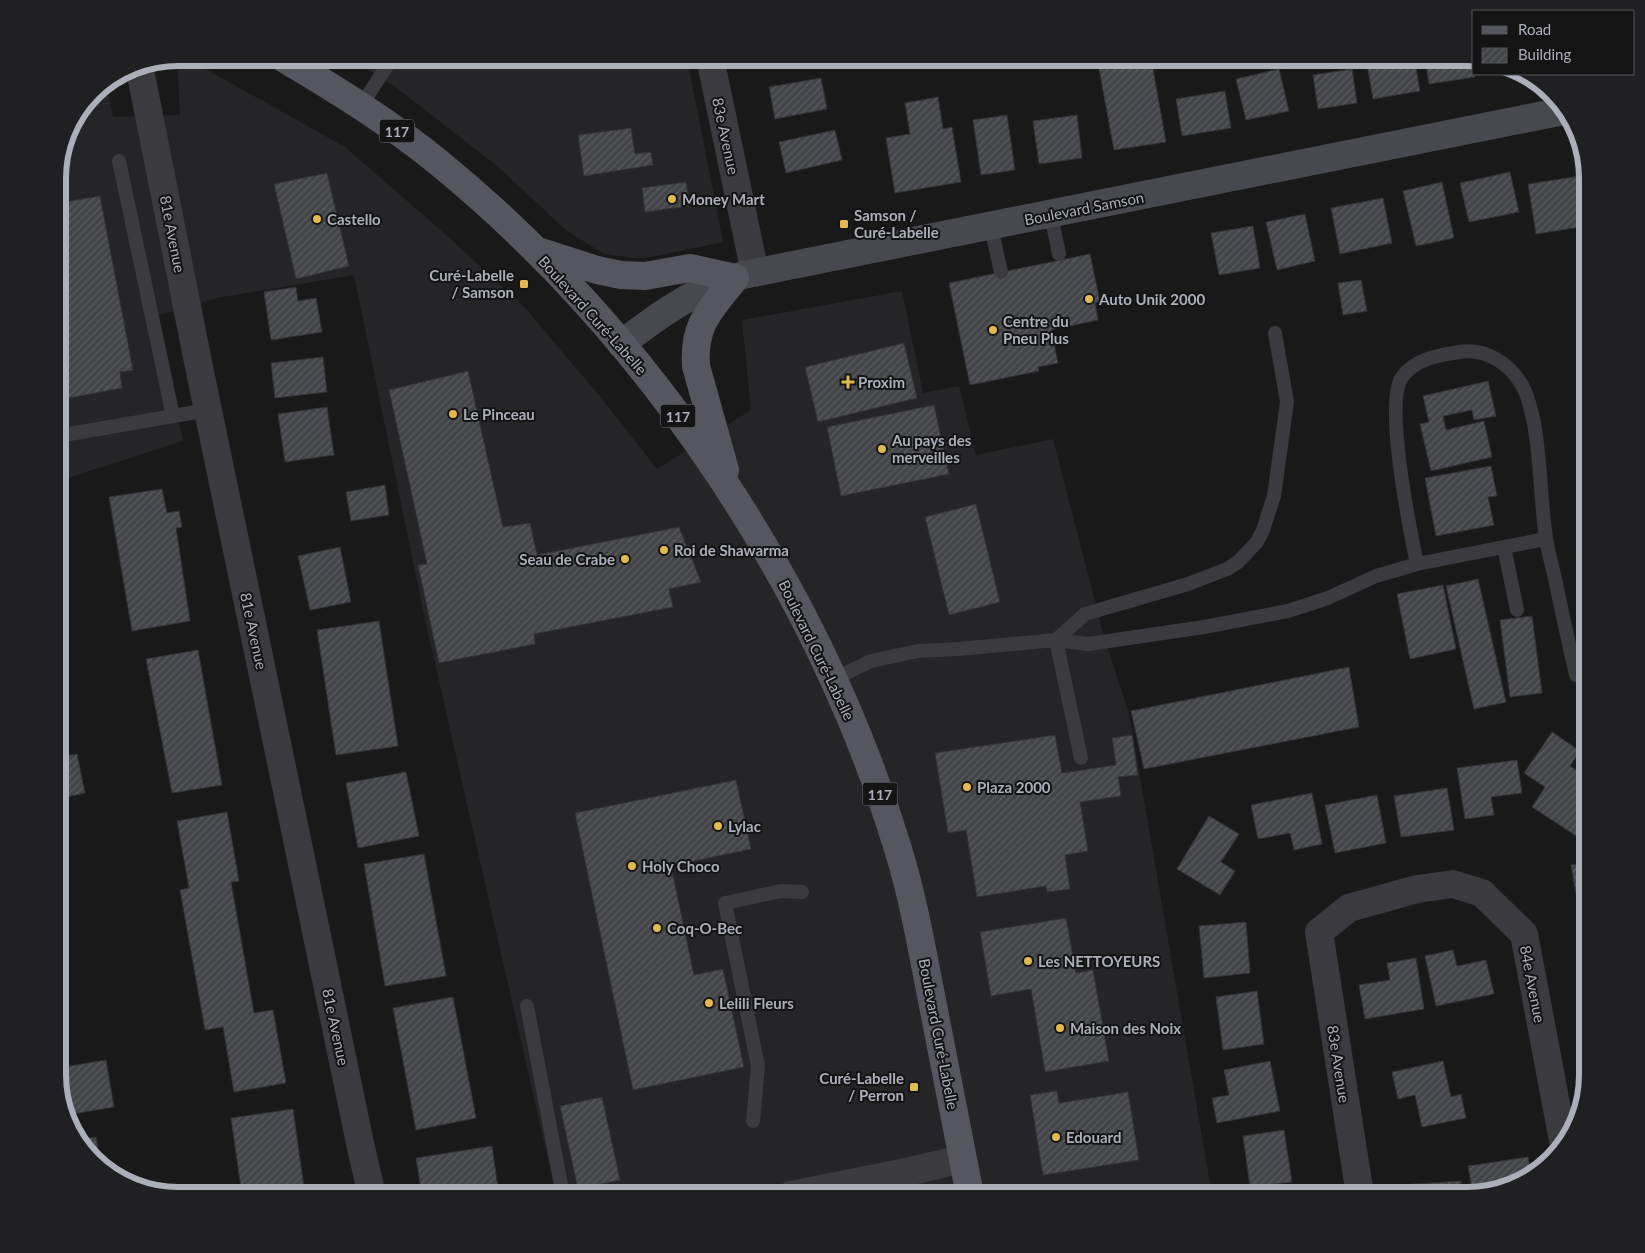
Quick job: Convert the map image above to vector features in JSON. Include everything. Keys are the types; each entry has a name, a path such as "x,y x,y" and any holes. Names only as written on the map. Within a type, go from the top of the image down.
{"main road":[{"name":"Boulevard Curé-Labelle","path":"297,66 361,106 435,159 489,206 555,270 620,344 687,428 730,491 777,568 834,679 864,750 900,855 918,930 968,1187"},
{"path":"535,250 597,270 621,275 645,276 690,268 745,275"},
{"path":"730,491 696,366 695,350 698,333 702,324 745,275"}],"street":[{"name":"83e Avenue","path":"711,66 745,275"},
{"name":"81e Avenue","path":"141,73 208,410 370,1187"},
{"name":"Boulevard Samson","path":"620,344 689,297 745,275 1557,112"},
{"name":"84e Avenue","path":"1319,932 1349,908 1416,889 1453,884 1482,893 1524,934 1562,1134"},
{"name":"83e Avenue","path":"1319,932 1359,1187"},
{"path":"834,1187 962,1159"}],"lane":[{"path":"361,106 387,66"},
{"path":"119,161 174,416"},
{"path":"1051,215 1059,254"},
{"path":"991,227 1001,272"},
{"path":"1056,640 1084,614 1188,584 1227,569 1238,562 1257,542 1274,496 1286,402 1275,334"},
{"path":"1417,564 1396,430 1395,401 1398,386 1402,377 1423,361 1436,356 1479,352 1498,360 1510,369 1524,387 1529,400 1536,434 1546,539 1576,675"},
{"path":"66,435 208,410"},
{"path":"834,679 871,661 918,651 1056,640 1088,644 1204,627 1288,611 1328,598 1376,576 1417,564 1546,539"},
{"path":"1504,547 1516,610"},
{"path":"1056,640 1081,758"},
{"path":"753,1121 758,1066 725,903 782,891 802,892"},
{"path":"527,1006 561,1187"}],"shaded area":[{"path":"177,66 200,66 345,147 452,240 527,310 598,394 657,469 751,410 742,320 902,291 923,393 959,386 976,455 1053,439 1105,640 1129,713 1211,1187 554,1187 424,615 354,275 217,298 157,316 183,441 66,478 66,171 70,149 85,116 94,104 108,91 113,117 180,115"},
{"path":"362,66 689,66 723,242 652,257 633,258 604,254 567,231 497,166 398,89"}],"building":[{"path":"1098,66 1152,66 1166,142 1114,150"},
{"path":"1161,66 1174,66 1162,69"},
{"path":"1367,66 1415,66 1420,91 1373,99"},
{"path":"1426,66 1472,66 1472,75 1475,75 1475,77 1429,84"},
{"path":"1279,69 1289,111 1246,120 1236,79"},
{"path":"1352,69 1357,103 1318,109 1313,75"},
{"path":"821,78 827,109 775,119 769,87"},
{"path":"1225,91 1231,128 1182,136 1176,99"},
{"path":"938,97 943,129 952,127 961,182 895,193 886,138 910,134 905,103"},
{"path":"1007,115 1015,170 981,175 973,120"},
{"path":"1077,115 1082,158 1039,164 1033,121"},
{"path":"631,128 635,154 651,152 653,165 584,176 578,135"},
{"path":"835,130 842,160 786,173 779,142"},
{"path":"1510,172 1519,212 1469,222 1460,183"},
{"path":"327,173 349,266 296,279 274,184"},
{"path":"1579,176 1579,227 1536,234 1528,184"},
{"path":"686,182 689,206 645,212 642,188"},
{"path":"1442,182 1454,238 1416,246 1403,191"},
{"path":"100,196 133,370 120,372 122,388 66,398 66,202"},
{"path":"1383,198 1392,243 1340,254 1331,208"},
{"path":"1305,214 1315,261 1277,270 1266,222"},
{"path":"1253,226 1260,268 1219,275 1211,233"},
{"path":"1090,254 1100,302 1095,303 1098,320 1051,330 1058,363 1038,367 1039,371 970,385 949,283"},
{"path":"1361,280 1367,311 1343,315 1338,283"},
{"path":"296,287 298,301 316,298 322,332 271,340 264,292"},
{"path":"904,343 917,398 818,422 805,367"},
{"path":"323,357 327,392 275,398 271,363"},
{"path":"468,371 503,527 530,523 537,555 679,527 701,582 669,589 673,607 534,634 535,644 439,663 418,565 427,564 389,390"},
{"path":"1488,381 1496,416 1474,420 1472,410 1443,416 1446,430 1484,421 1492,457 1431,471 1420,424 1429,422 1423,396"},
{"path":"934,405 949,474 841,496 827,427"},
{"path":"327,407 334,455 285,462 278,414"},
{"path":"1491,466 1497,496 1488,497 1494,525 1436,536 1425,478"},
{"path":"385,485 389,515 351,521 346,492"},
{"path":"162,489 167,513 179,511 182,527 176,528 190,621 132,631 109,497"},
{"path":"976,504 1000,602 949,615 925,517"},
{"path":"340,547 351,602 310,610 298,556"},
{"path":"1478,579 1506,702 1474,709 1446,586"},
{"path":"1443,585 1456,649 1410,659 1397,594"},
{"path":"1532,616 1542,693 1510,697 1500,620"},
{"path":"379,621 398,746 336,755 317,630"},
{"path":"198,650 222,785 172,793 146,659"},
{"path":"1349,667 1359,727 1144,769 1131,711"},
{"path":"1552,732 1579,750 1570,766 1579,772 1579,838 1532,807 1545,787 1524,773"},
{"path":"1055,735 1062,773 1116,765 1112,738 1132,735 1138,775 1118,777 1121,796 1080,802 1088,851 1065,855 1070,889 1047,892 1046,886 977,897 966,830 948,833 935,753"},
{"path":"77,754 85,793 66,797 66,756"},
{"path":"1517,760 1522,793 1491,797 1494,815 1465,819 1457,768"},
{"path":"406,772 419,836 358,848 346,783"},
{"path":"736,780 751,849 671,866 694,975 723,969 744,1067 633,1090 575,813"},
{"path":"1447,788 1454,830 1401,837 1394,796"},
{"path":"1312,793 1322,844 1294,850 1290,833 1258,839 1251,805"},
{"path":"1377,795 1386,843 1335,853 1325,805"},
{"path":"227,812 239,881 231,882 254,1013 273,1010 286,1083 234,1092 223,1027 205,1030 180,890 189,888 177,821"},
{"path":"1209,816 1239,834 1221,862 1235,871 1220,895 1177,869"},
{"path":"424,854 446,976 385,986 364,864"},
{"path":"1579,864 1579,893 1576,894 1571,865"},
{"path":"1066,918 1076,973 1093,970 1109,1061 1045,1072 1031,989 991,996 980,932"},
{"path":"1246,922 1250,973 1204,978 1199,926"},
{"path":"1453,950 1457,966 1486,960 1494,994 1436,1006 1425,956"},
{"path":"1416,958 1424,1009 1365,1019 1359,985 1390,980 1387,963"},
{"path":"1257,991 1264,1044 1223,1050 1216,997"},
{"path":"453,997 476,1118 416,1130 393,1008"},
{"path":"106,1060 114,1107 73,1114 68,1097 66,1067"},
{"path":"1270,1061 1280,1111 1217,1123 1212,1098 1229,1095 1224,1070"},
{"path":"1443,1061 1451,1097 1461,1094 1466,1118 1422,1127 1415,1095 1398,1099 1392,1072"},
{"path":"1057,1091 1059,1103 1128,1092 1139,1160 1043,1175 1030,1095"},
{"path":"602,1097 620,1180 587,1187 578,1187 560,1106"},
{"path":"293,1109 304,1187 241,1187 231,1118"},
{"path":"1284,1130 1292,1182 1250,1187 1243,1136"},
{"path":"96,1137 99,1154 89,1143 86,1139"},
{"path":"492,1146 498,1187 421,1187 416,1158"},
{"path":"1528,1157 1530,1167 1503,1181 1472,1187 1468,1166"},
{"path":"1461,1181 1461,1187 1400,1187 1400,1185"}],"place":[{"name":"Money Mart","path":"672,199"},
{"name":"Castello","path":"317,219"},
{"name":"Samson / Curé-Labelle","path":"844,224"},
{"name":"Curé-Labelle / Samson","path":"524,284"},
{"name":"Auto Unik 2000","path":"1089,299"},
{"name":"Centre du Pneu Plus","path":"993,330"},
{"name":"Proxim","path":"848,382"},
{"name":"Le Pinceau","path":"453,414"},
{"name":"Au pays des merveilles","path":"882,449"},
{"name":"Roi de Shawarma","path":"664,550"},
{"name":"Seau de Crabe","path":"625,559"},
{"name":"Plaza 2000","path":"967,787"},
{"name":"Lylac","path":"718,826"},
{"name":"Holy Choco","path":"632,866"},
{"name":"Coq-O-Bec","path":"657,928"},
{"name":"Les NETTOYEURS","path":"1028,961"},
{"name":"Lelili Fleurs","path":"709,1003"},
{"name":"Maison des Noix","path":"1060,1028"},
{"name":"Curé-Labelle / Perron","path":"914,1087"},
{"name":"Edouard","path":"1056,1137"}]}
